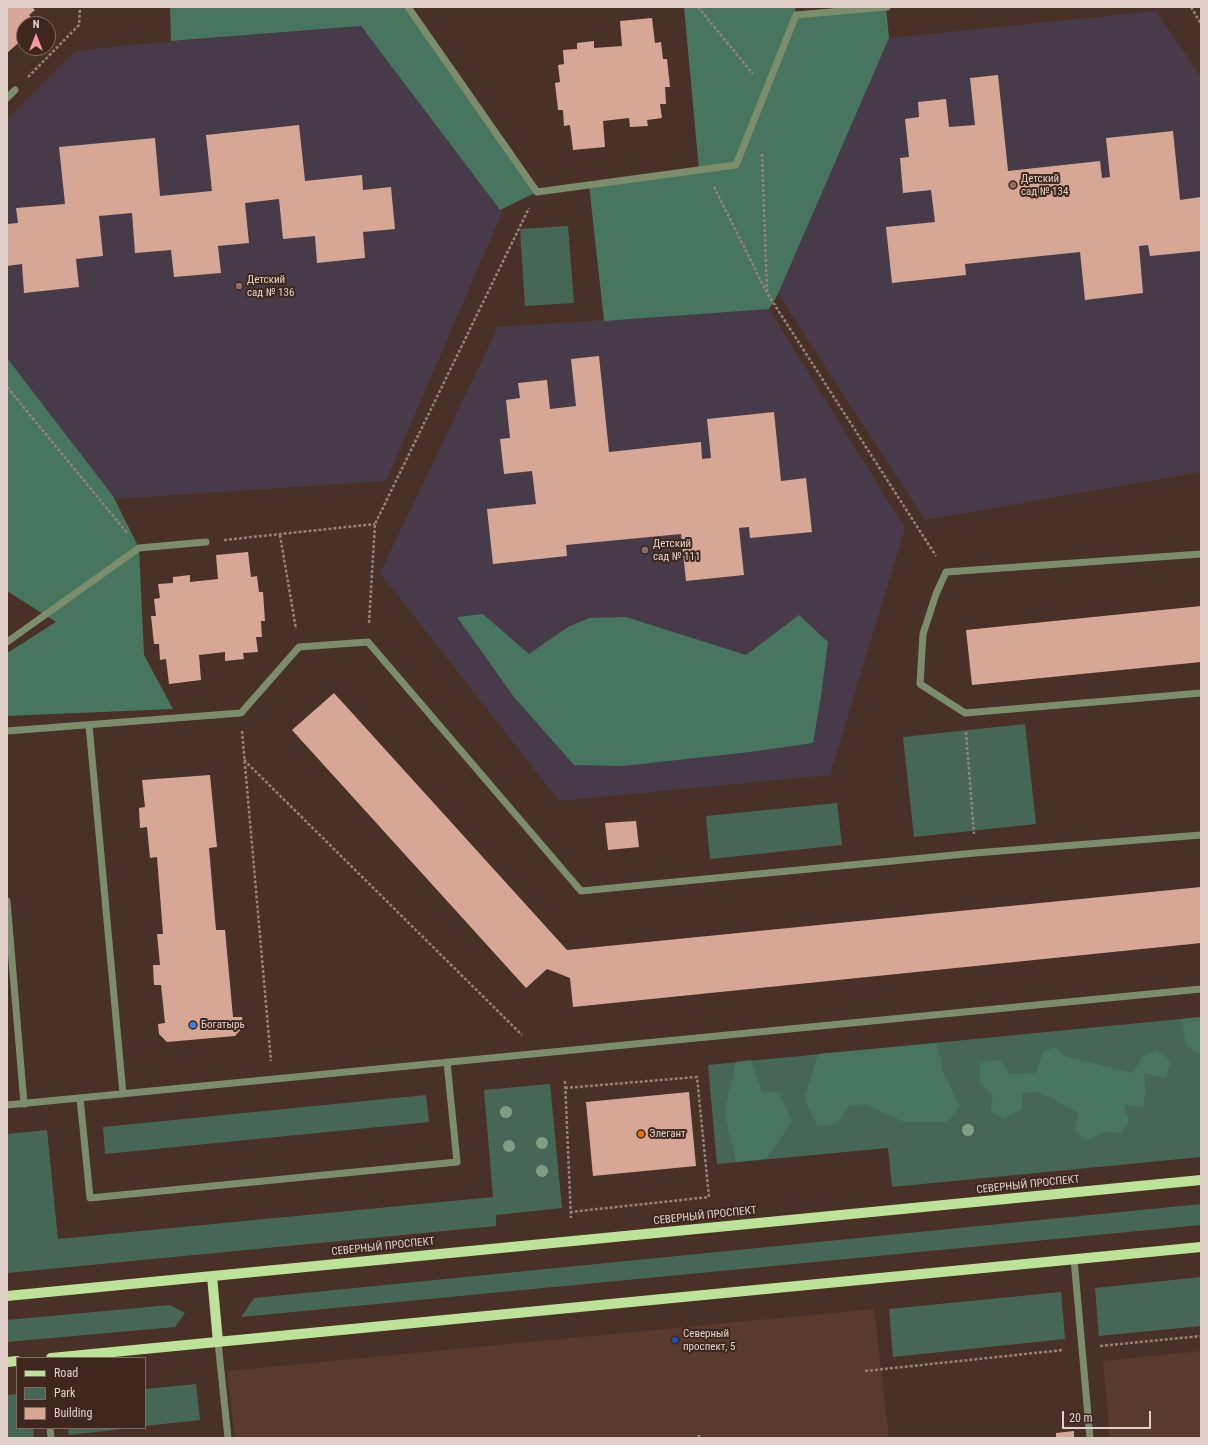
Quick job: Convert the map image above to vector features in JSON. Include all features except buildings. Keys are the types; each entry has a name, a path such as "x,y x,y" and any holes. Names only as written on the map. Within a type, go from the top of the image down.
{"main road":[{"name":"СЕВЕРНЫЙ ПРОСПЕКТ","path":"7,1296 1201,1180"},
{"path":"62,1357 1201,1247"},
{"path":"212,1276 218,1342"}],"street":[{"path":"408,7 537,192 736,165 796,15 887,7"},
{"path":"7,98 15,90"},
{"path":"7,642 140,548 206,542"},
{"path":"1201,554 946,572 936,594 923,634 920,684 965,713 1201,693"},
{"path":"7,730 241,713 299,647 368,642 581,891 975,853 1201,835"},
{"path":"89,725 123,1094"},
{"path":"7,901 24,1104"},
{"path":"7,1105 1201,989"},
{"path":"80,1098 90,1198 450,1163 457,1162 447,1062"},
{"path":"1074,1259 1090,1438"},
{"path":"218,1342 228,1438"}],"path":[{"path":"15,90 79,25 80,7"},
{"path":"1191,7 1201,24"},
{"path":"705,169 767,293 946,572"},
{"path":"368,642 375,524 537,192"},
{"path":"7,387 140,548"},
{"path":"206,542 375,524"},
{"path":"280,534 299,647"},
{"path":"241,713 272,1079"},
{"path":"965,713 975,853"},
{"path":"244,760 522,1035"},
{"path":"565,1088 697,1077 709,1197 570,1212"},
{"path":"565,1081 571,1218"},
{"path":"865,1371 1201,1336"}],"shaded area":[{"name":"Детский сад № 134","path":"1156,11 1201,77 1201,472 925,520 778,294 889,38"},
{"name":"Детский сад № 136","path":"361,26 502,213 386,481 115,499 7,358 7,119 75,51 141,44"},
{"name":"Детский сад № 111","path":"769,309 905,528 830,775 559,801 380,573 498,327"},
{"path":"874,1309 889,1438 235,1438 227,1371"},
{"path":"1201,1351 1201,1438 1110,1438 1103,1361"}],"green space":[{"path":"170,7 407,7 537,192 500,210 361,26 171,41"},
{"path":"684,7 795,7 796,15 886,7 889,38 778,294 769,309 604,321 589,185 699,170"},
{"path":"568,226 574,303 525,306 520,229"},
{"path":"7,358 113,496 139,548 144,655 173,709 7,716 7,653 56,622 7,591"},
{"path":"483,614 529,654 568,627 589,618 626,617 746,655 799,615 828,642 813,743 750,752 623,766 574,765 514,697 457,617"},
{"path":"1025,724 1036,824 914,837 903,737"},
{"path":"837,803 842,845 710,859 706,816"},
{"path":"1201,1017 1201,1157 892,1187 888,1148 717,1164 708,1065"},
{"path":"1201,1017 1201,1055 1186,1046 1182,1019"},
{"path":"937,1043 943,1072 960,1107 946,1122 904,1122 865,1104 849,1106 836,1124 818,1126 804,1100 818,1054"},
{"path":"1055,1047 1064,1056 1133,1073 1143,1056 1156,1050 1171,1062 1166,1078 1144,1073 1146,1092 1143,1107 1124,1105 1129,1122 1121,1133 1105,1132 1087,1141 1075,1130 1079,1113 1039,1092 1022,1093 1022,1109 1004,1119 990,1112 993,1096 980,1082 980,1063 1000,1060 1010,1074 1036,1073 1043,1052"},
{"path":"751,1060 762,1093 779,1092 792,1122 766,1159 736,1162 724,1111 736,1062"},
{"path":"550,1084 562,1208 496,1215 496,1226 7,1273 7,1134 47,1130 58,1239 493,1197 484,1090"},
{"path":"426,1095 429,1122 105,1154 103,1127"},
{"path":"1201,1204 1201,1225 241,1317 254,1298"},
{"path":"1201,1277 1201,1326 1099,1336 1095,1288"},
{"path":"1061,1292 1065,1339 893,1357 889,1309"},
{"path":"170,1305 185,1313 175,1327 7,1342 7,1320"},
{"path":"196,1384 200,1420 146,1426 146,1389"},
{"path":"16,1394 16,1429 33,1429 34,1438 7,1438 7,1395"},
{"path":"68,1429 122,1429 69,1435"}],"place":[{"name":"Детский сад № 134","path":"1013,185"},
{"name":"Детский сад № 136","path":"239,286"},
{"name":"Детский сад № 111","path":"645,550"},
{"name":"Богатырь","path":"193,1025"},
{"name":"Элегант","path":"641,1134"},
{"name":"Северный проспект, 5","path":"675,1340"}]}
